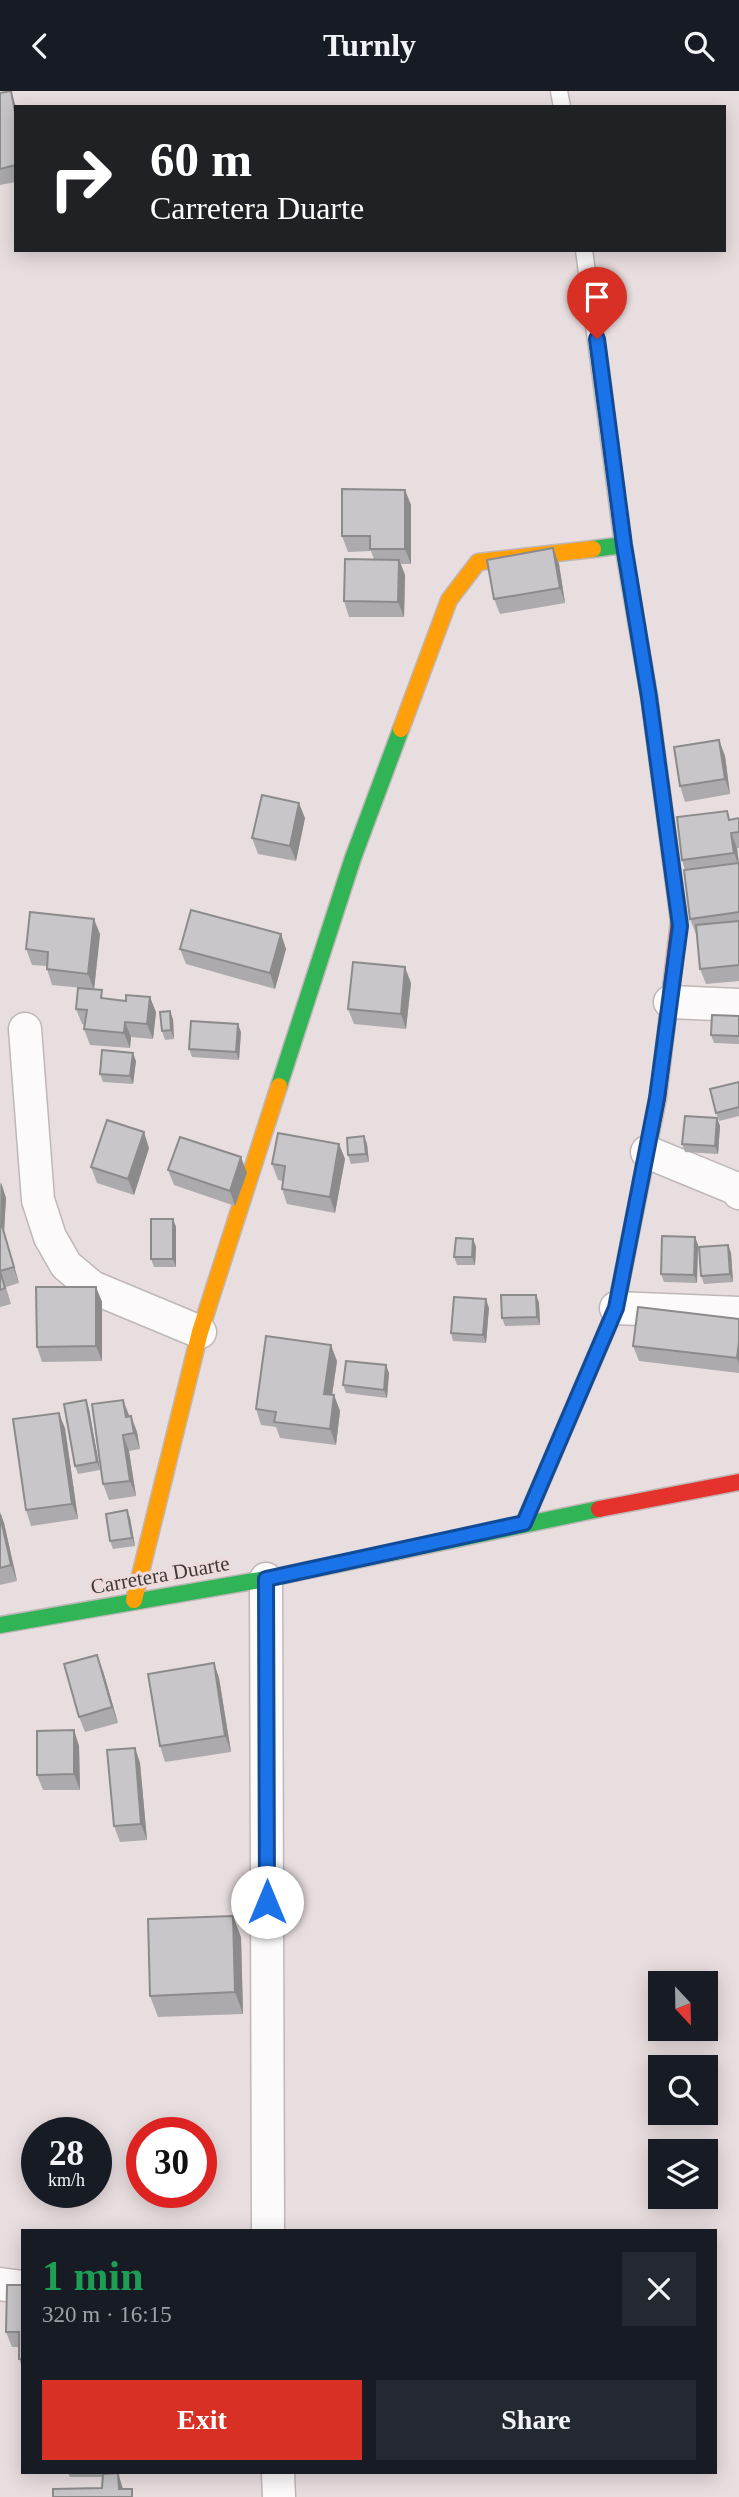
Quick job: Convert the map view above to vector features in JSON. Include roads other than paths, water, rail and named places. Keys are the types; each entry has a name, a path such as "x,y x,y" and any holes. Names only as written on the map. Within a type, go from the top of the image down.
{"street":[{"path":"134,1600 200,1332 353,858 449,600 478,562 624,545 649,697 680,926 657,1098 616,1308 524,1523"},
{"path":"670,1002 739,1005"},
{"path":"25,1029 38,1199 50,1237 65,1265 92,1287 200,1332"},
{"path":"647,1152 697,1171 737,1189 739,1193"},
{"path":"616,1308 739,1313"},
{"name":"Carretera Duarte","path":"0,1625 266,1579 524,1523 739,1482"},
{"path":"266,1579 268,2229"},
{"path":"0,2284 21,2287"},
{"path":"278,2474 279,2497"}],"lane":[{"path":"584,252 624,545"}]}
